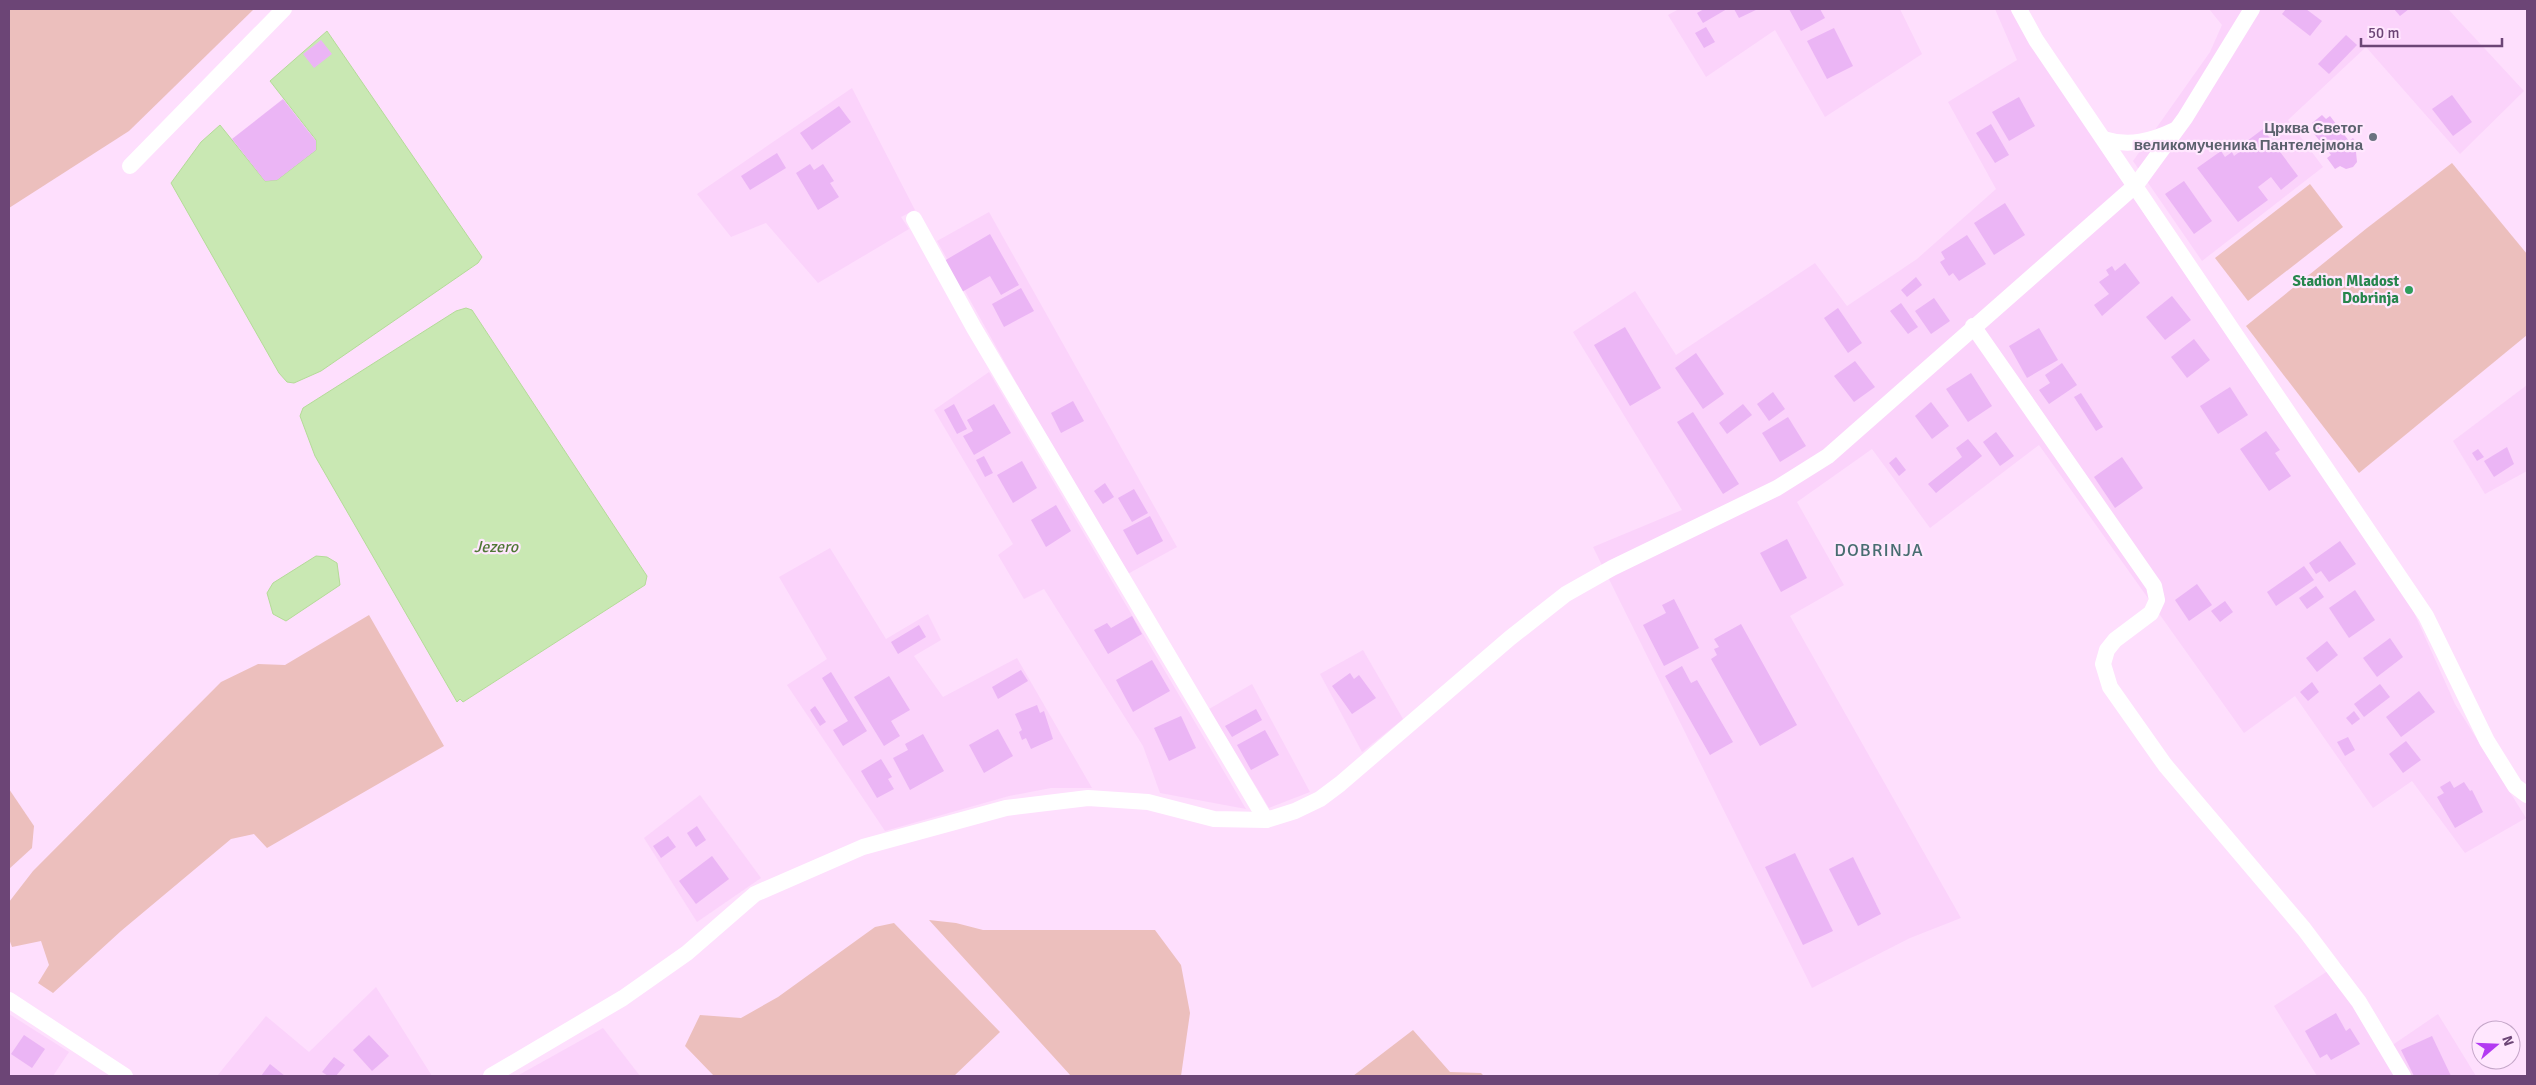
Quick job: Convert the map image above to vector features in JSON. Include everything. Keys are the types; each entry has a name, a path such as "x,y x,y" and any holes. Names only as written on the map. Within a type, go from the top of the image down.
{"street":[{"path":"130,166 284,9"},
{"path":"2019,9 2036,40 2136,184 2426,616 2487,741 2515,786 2527,795"},
{"path":"491,1076 623,998 686,952 755,894 863,848 1006,808 1088,798 1148,802 1214,819 1266,820 1312,803 1340,784 1510,638 1566,594 1612,568 1778,488 1828,456 2136,184 2177,129 2252,9"},
{"path":"2104,139 2121,144 2156,139 2177,129"},
{"path":"914,219 974,328 1266,820"},
{"path":"1973,326 2154,586 2157,600 2151,613 2115,640 2107,650 2103,664 2110,686 2165,766 2304,928 2360,1002 2403,1076"},
{"path":"9,1000 126,1076"}],"shaded area":[{"path":"9,9 254,9 129,131 9,208"},
{"path":"1679,9 1900,9 1922,54 1825,117 1775,30 1706,77 1668,15"},
{"path":"1995,9 2010,9 2115,171 2412,608 2455,704 2526,818 2465,853 2412,781 2373,808 2295,696 2244,733 2039,445 1930,528 1872,449 1797,502 1844,585 1790,616 1961,918 1910,938 1812,988 1593,547 1682,510 1573,332 1635,291 1676,355 1815,263 1847,306 1917,259 1996,189 1948,102 2017,60"},
{"path":"2209,9 2448,9 2524,91 2460,154 2366,47 2288,120 2323,167 2202,261 2133,161 2210,52 2222,25"},
{"path":"852,88 915,210 901,217 909,229 818,283 766,223 731,237 697,194"},
{"name":"Stadion Mladost Dobrinja","path":"2452,163 2527,254 2527,335 2359,473 2246,326 2367,228"},
{"path":"2310,184 2343,227 2248,301 2215,258"},
{"path":"989,212 1177,547 1124,576 937,241"},
{"path":"989,372 1246,809 1160,793 1143,746 1044,589 1024,599 998,555 1013,544 934,410"},
{"path":"2527,385 2527,471 2485,494 2453,441"},
{"path":"830,548 886,639 928,614 941,640 914,656 943,697 1017,658 1092,788 1051,788 1009,796 885,831 787,685 827,659 779,577"},
{"path":"369,615 444,746 267,848 254,834 231,839 121,931 53,993 38,983 49,965 41,941 12,947 9,939 9,902 33,871 221,682 258,664 285,665"},
{"path":"1363,650 1403,719 1362,752 1320,674"},
{"path":"1252,684 1310,792 1269,808 1209,709"},
{"path":"9,789 34,826 32,848 9,869"},
{"path":"700,795 761,878 697,922 644,838"},
{"path":"929,920 956,923 983,930 1155,930 1181,965 1190,1013 1181,1076 1071,1076"},
{"path":"894,923 1000,1032 954,1076 714,1076 685,1046 700,1015 741,1018 778,997 875,927"},
{"path":"2340,963 2391,1046 2438,1014 2476,1076 2317,1076 2274,1006"},
{"path":"376,987 432,1076 217,1076 266,1016 309,1052"},
{"path":"9,1014 69,1052 53,1076 9,1076"},
{"path":"603,1028 640,1076 517,1076"},
{"path":"1413,1030 1450,1072 1481,1073 1484,1076 1353,1076"}],"water":[{"path":"327,31 482,257 478,263 321,371 294,383 287,382 279,373 171,183 201,142 220,125 265,181 277,180 316,150 316,140 270,81"},
{"name":"Jezero","path":"466,308 472,310 647,576 645,585 463,702 460,699 457,702 315,456 300,416 303,408 456,311"},
{"path":"316,556 327,557 337,563 340,585 286,621 273,614 267,593 273,583"}],"building":[{"path":"1704,9 1727,9 1703,23 1697,13"},
{"path":"1734,9 1758,9 1739,18"},
{"path":"1789,9 1820,9 1825,18 1801,31"},
{"path":"2286,9 2306,9 2322,21 2310,36 2282,14"},
{"path":"2394,9 2409,9 2400,16"},
{"path":"1706,27 1715,42 1704,48 1695,33"},
{"path":"1834,28 1853,66 1827,79 1807,41"},
{"path":"2346,35 2357,45 2329,74 2318,64"},
{"path":"321,40 332,54 314,68 303,54"},
{"path":"2452,95 2472,122 2453,136 2432,109"},
{"path":"2019,97 2035,126 2009,141 1992,112"},
{"path":"283,99 316,141 316,150 277,180 265,181 232,139"},
{"path":"839,106 851,122 812,150 800,133"},
{"path":"2322,115 2326,119 2330,116 2349,141 2353,138 2361,149 2356,152 2357,162 2353,167 2346,169 2340,166 2335,169 2327,158 2331,155 2311,130 2315,127 2312,123"},
{"path":"1991,124 2009,155 1995,163 1976,133"},
{"path":"2263,129 2298,176 2281,190 2271,177 2258,187 2268,200 2238,222 2197,168 2221,151 2225,157 2232,152 2234,156 2250,144 2247,141"},
{"path":"777,153 786,168 750,190 741,176"},
{"path":"810,164 814,170 823,164 834,181 830,183 839,197 818,210 796,173"},
{"path":"2184,181 2212,221 2194,234 2165,194"},
{"path":"2005,203 2025,235 1994,255 1974,223"},
{"path":"990,234 1019,285 1001,295 990,276 962,292 944,261"},
{"path":"1967,235 1986,264 1959,281 1953,273 1949,276 1940,262 1945,259 1941,252"},
{"path":"2125,263 2140,283 2102,316 2094,305 2109,294 2099,282 2109,275 2106,270 2112,266 2115,271"},
{"path":"1916,277 1922,285 1907,297 1901,290"},
{"path":"1021,288 1034,311 1004,327 992,304"},
{"path":"2172,296 2191,320 2165,340 2146,317"},
{"path":"1934,298 1950,321 1931,334 1915,311"},
{"path":"1901,303 1918,327 1908,334 1890,311"},
{"path":"1838,308 1862,343 1848,353 1824,318"},
{"path":"1625,327 1661,388 1630,406 1594,345"},
{"path":"2039,328 2058,360 2027,378 2009,346"},
{"path":"2194,339 2210,360 2187,378 2171,357"},
{"path":"1696,353 1724,394 1703,409 1675,368"},
{"path":"1855,361 1875,387 1854,402 1834,376"},
{"path":"2062,363 2077,385 2049,404 2039,390 2050,383 2045,375"},
{"path":"1971,373 1992,406 1968,422 1946,389"},
{"path":"2230,387 2248,415 2218,434 2200,406"},
{"path":"1773,392 1785,409 1769,421 1757,404"},
{"path":"2081,393 2103,427 2096,431 2074,397"},
{"path":"1073,401 1084,421 1061,433 1051,413"},
{"path":"1931,402 1949,426 1932,439 1915,416"},
{"path":"954,404 967,429 957,434 944,410"},
{"path":"994,404 1011,433 974,455 963,436 973,431 967,420"},
{"path":"1743,404 1752,415 1727,434 1719,423"},
{"path":"1693,412 1739,484 1723,494 1677,422"},
{"path":"1788,417 1806,446 1780,462 1762,433"},
{"path":"2266,431 2280,450 2275,453 2291,476 2269,491 2240,449"},
{"path":"1996,432 2014,456 2000,466 1983,442"},
{"path":"1968,439 1982,456 1936,493 1928,484 1962,457 1956,448"},
{"path":"2507,447 2514,464 2494,477 2484,461"},
{"path":"2478,449 2484,457 2477,461 2472,453"},
{"path":"984,456 993,473 985,477 976,460"},
{"path":"1896,457 1906,470 1899,476 1889,463"},
{"path":"2122,457 2143,488 2115,508 2094,477"},
{"path":"1022,461 1037,488 1013,503 997,475"},
{"path":"1105,483 1114,497 1103,504 1094,491"},
{"path":"1134,489 1148,513 1132,522 1118,498"},
{"path":"1056,505 1071,531 1046,547 1031,520"},
{"path":"1150,516 1163,541 1137,555 1123,530"},
{"path":"1787,539 1807,578 1781,592 1760,553"},
{"path":"2340,541 2356,564 2329,582 2321,571 2316,574 2309,563"},
{"path":"2304,566 2314,580 2276,606 2267,592"},
{"path":"2197,584 2212,605 2189,621 2175,600"},
{"path":"2316,586 2324,597 2307,609 2299,598"},
{"path":"2355,590 2375,620 2349,638 2329,608"},
{"path":"1674,599 1699,648 1664,666 1643,625 1666,613 1662,605"},
{"path":"2225,601 2233,612 2220,622 2211,611"},
{"path":"1132,616 1142,634 1108,654 1094,630 1107,623 1111,628"},
{"path":"1741,624 1797,725 1760,746 1711,659 1717,655 1714,649 1719,647 1714,639"},
{"path":"919,625 926,637 898,654 891,642"},
{"path":"2390,638 2403,657 2377,677 2363,658"},
{"path":"2327,641 2338,655 2317,672 2306,658"},
{"path":"1152,660 1170,691 1133,712 1116,680"},
{"path":"1682,666 1691,683 1697,680 1733,742 1710,755 1665,676"},
{"path":"1021,670 1028,681 998,699 992,687"},
{"path":"831,672 867,731 843,746 833,730 848,721 822,678"},
{"path":"1350,673 1354,679 1359,675 1376,698 1352,714 1332,686"},
{"path":"889,676 910,710 891,721 900,736 884,746 854,697"},
{"path":"2312,682 2319,692 2308,701 2300,692"},
{"path":"2380,684 2390,697 2364,717 2354,704"},
{"path":"2419,691 2435,712 2401,737 2386,717"},
{"path":"1037,705 1040,713 1044,711 1053,739 1031,749 1026,738 1022,740 1019,732 1022,730 1015,714"},
{"path":"815,706 826,722 820,726 810,710"},
{"path":"1256,709 1262,720 1232,737 1225,726"},
{"path":"2354,711 2360,719 2352,725 2346,718"},
{"path":"1181,716 1196,748 1169,761 1154,728"},
{"path":"998,729 1013,756 984,773 969,745"},
{"path":"1265,730 1279,755 1251,770 1237,745"},
{"path":"923,734 944,771 910,790 893,758 908,750 905,744"},
{"path":"2348,737 2355,750 2345,756 2337,742"},
{"path":"2406,741 2421,760 2403,773 2389,754"},
{"path":"881,759 892,777 888,779 894,789 877,798 861,771"},
{"path":"2450,781 2454,788 2464,782 2470,791 2472,790 2483,812 2455,828 2437,797 2444,793 2440,787"},
{"path":"697,826 706,840 696,847 687,833"},
{"path":"668,836 676,847 661,858 653,846"},
{"path":"1795,853 1833,931 1803,945 1765,867"},
{"path":"712,856 729,879 696,904 679,881"},
{"path":"1853,857 1881,914 1858,926 1829,869"},
{"path":"2336,1013 2346,1031 2350,1028 2360,1044 2331,1060 2327,1054 2320,1058 2305,1031"},
{"path":"24,1035 45,1049 32,1068 11,1054"},
{"path":"369,1035 389,1056 372,1071 353,1050"},
{"path":"2432,1036 2451,1076 2414,1076 2401,1050"},
{"path":"334,1057 345,1065 336,1076 328,1076 322,1072"},
{"path":"270,1064 285,1076 261,1076"}],"place":[{"name":"Црква Светог великомученика Пантелејмона","path":"2373,137"},
{"name":"Stadion Mladost Dobrinja","path":"2409,290"}],"district":[{"name":"DOBRINJA","path":"1879,550"}]}
